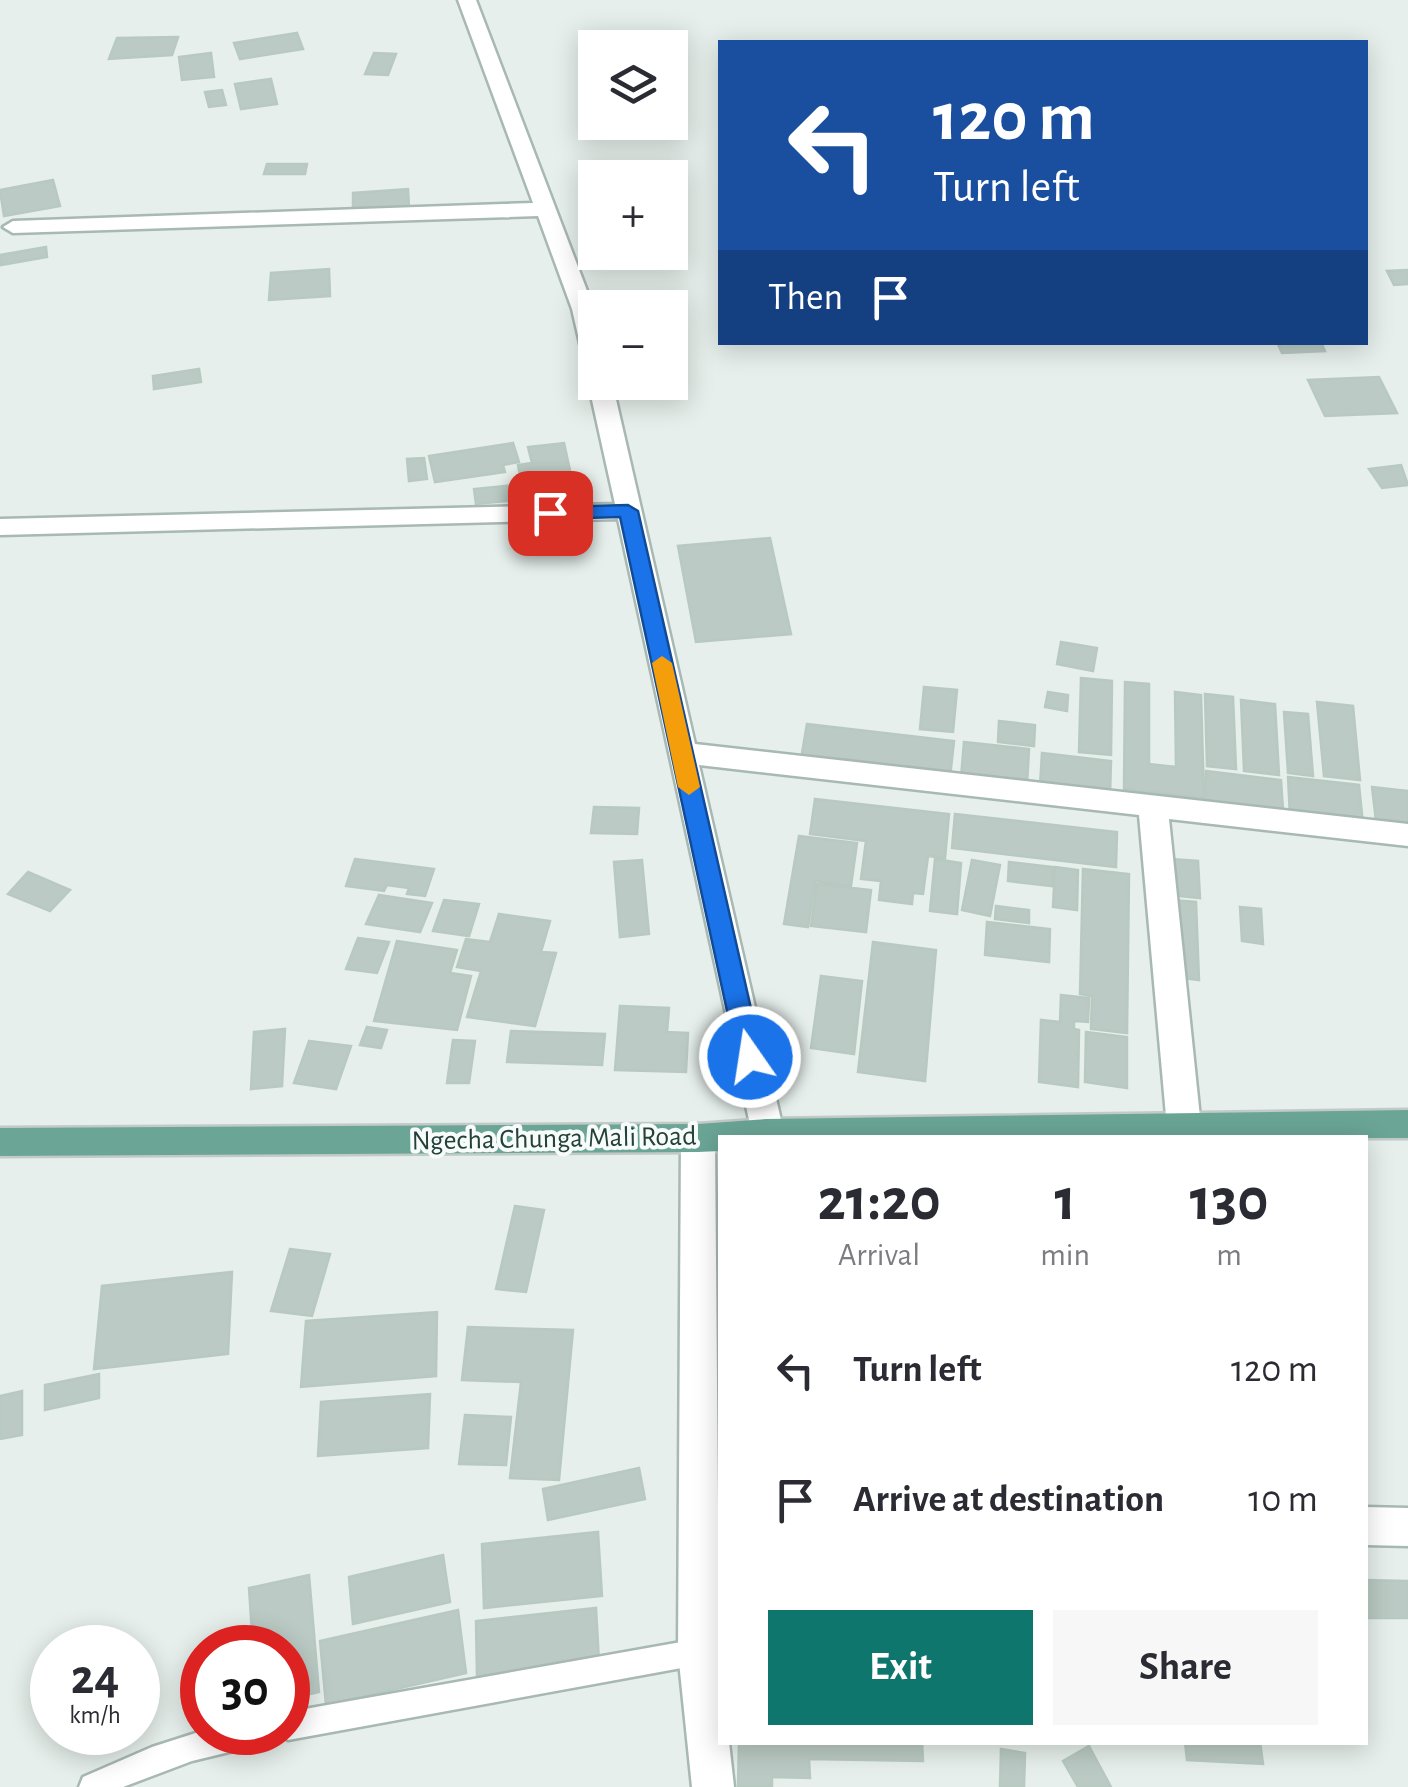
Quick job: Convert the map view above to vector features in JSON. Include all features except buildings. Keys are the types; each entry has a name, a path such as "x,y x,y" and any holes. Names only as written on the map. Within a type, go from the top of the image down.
{"main road":[{"name":"Ngecha Chunga Mali Road","path":"739,1135 1408,1124"},
{"name":"Ngecha Chunga Mali Road","path":"0,1142 718,1137"}],"street":[{"path":"466,0 578,295"},
{"path":"13,227 547,209"},
{"path":"604,400 766,1133"},
{"path":"0,527 628,511"},
{"path":"681,752 1408,835"},
{"path":"1153,806 1184,1127"},
{"path":"698,1138 708,1517 698,1652 713,1787"},
{"path":"1368,1526 1408,1527"}],"lane":[{"path":"310,1722 698,1652"},
{"path":"93,1787 135,1765 180,1750"}],"slow traffic":[{"path":"662,663 689,787"}],"route":[{"path":"550,513 628,511 750,1057"}]}
